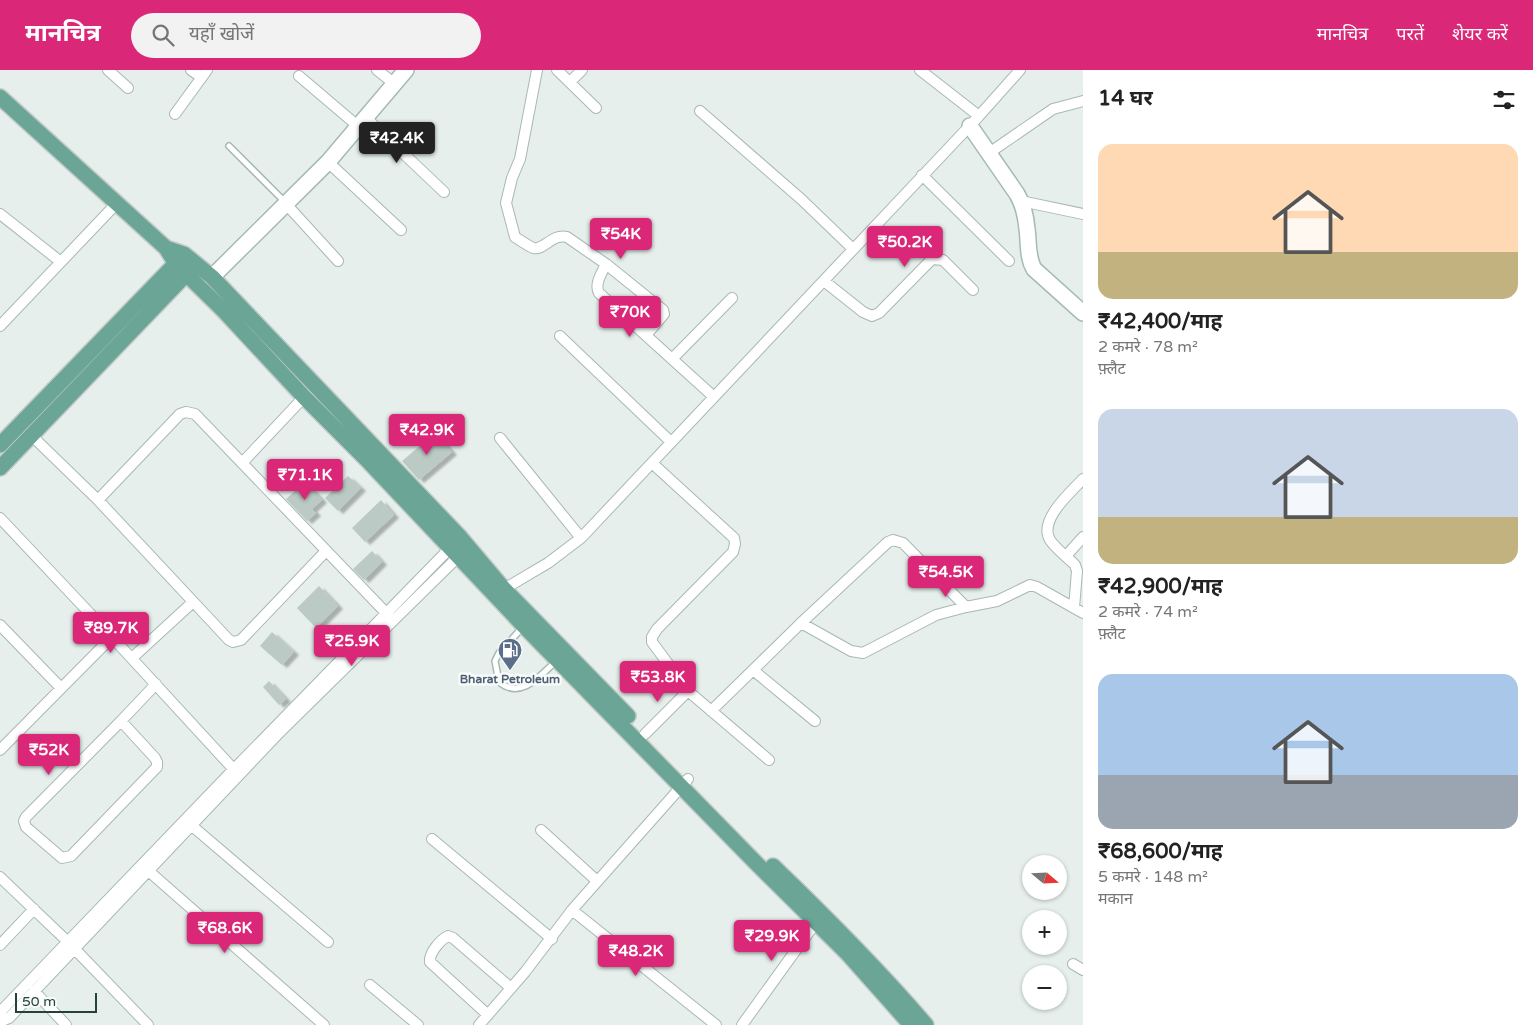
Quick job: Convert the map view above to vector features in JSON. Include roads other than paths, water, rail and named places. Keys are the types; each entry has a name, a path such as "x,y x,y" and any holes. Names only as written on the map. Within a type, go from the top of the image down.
{"main road":[{"path":"212,277 287,205 328,162 406,70"},
{"path":"0,97 166,248 186,263 230,306 460,537 504,589 528,622"},
{"path":"974,121 989,154 1021,201 1027,227 1030,261 1034,269 1083,313"},
{"path":"186,263 212,277 230,306 304,397 685,783 756,850 819,918 900,995 926,1025"},
{"path":"0,468 32,436 186,263"},
{"path":"0,446 186,263"},
{"path":"561,656 645,734 685,783"},
{"path":"819,918 910,1025"}],"street":[{"path":"108,70 128,88"},
{"path":"175,114 204,74 191,70"},
{"path":"376,70 395,84"},
{"path":"557,70 596,108"},
{"path":"570,82 582,70"},
{"path":"920,70 974,121"},
{"path":"504,589 548,563 581,538 1020,70"},
{"path":"534,72 520,159 512,178 506,203 515,237 535,248 540,248 556,237 567,237 606,264 663,310 664,314 646,336"},
{"path":"299,76 363,122 444,192"},
{"path":"989,154 1053,109 1062,105 1083,101"},
{"path":"700,111 801,199 853,249"},
{"path":"328,162 401,230"},
{"path":"922,175 1009,261"},
{"path":"1021,201 1083,214"},
{"path":"0,326 117,203"},
{"path":"287,205 338,261"},
{"path":"0,214 61,262"},
{"path":"824,281 863,312 872,316 879,312 932,259 943,260 973,290"},
{"path":"606,264 597,284 597,291 714,397"},
{"path":"672,359 732,298"},
{"path":"560,336 671,442"},
{"path":"243,462 304,397"},
{"path":"98,500 180,414 186,412 195,414 390,617"},
{"path":"32,436 98,500 229,640 237,642 326,551"},
{"path":"500,438 581,538"},
{"path":"652,463 734,538 735,544 733,552 657,630 652,637 652,642 688,691 769,760"},
{"path":"1078,610 1077,571 1074,565 1050,540 1047,532 1048,523 1052,515 1083,479"},
{"path":"0,518 112,636 236,772"},
{"path":"1066,556 1083,537"},
{"path":"711,711 888,542 893,540 903,543 966,606"},
{"path":"0,1016 2,1010 70,945 236,772 455,552"},
{"path":"801,623 852,651 863,653 936,615 966,606 997,601 1030,586 1037,587 1078,610"},
{"path":"132,658 193,602"},
{"path":"0,625 61,688"},
{"path":"0,750 112,636"},
{"path":"753,670 815,721"},
{"path":"122,721 155,758 157,767 71,856 62,858 26,827 24,821 26,817 122,721 156,684"},
{"path":"645,734 688,691"},
{"path":"144,867 191,826 236,772"},
{"path":"479,1025 552,939 572,910 685,783"},
{"path":"191,826 328,942"},
{"path":"540,830 597,881"},
{"path":"432,839 552,939"},
{"path":"144,867 324,1025"},
{"path":"0,877 148,1025"},
{"path":"1,943 34,909"},
{"path":"572,910 716,1025"},
{"path":"742,1025 819,918"},
{"path":"488,1015 430,962 431,954 444,938 448,936 453,938 511,988"},
{"path":"0,1022 9,1018 34,991 70,945"},
{"path":"1072,964 1083,970"},
{"path":"370,985 418,1025"},
{"path":"34,991 66,1025"}],"lane":[{"path":"229,146 287,205"},
{"path":"528,622 498,653 495,661 499,682 506,688 517,689 533,682 561,656"}],"place":[{"name":"Bharat Petroleum","path":"510,671"}]}
